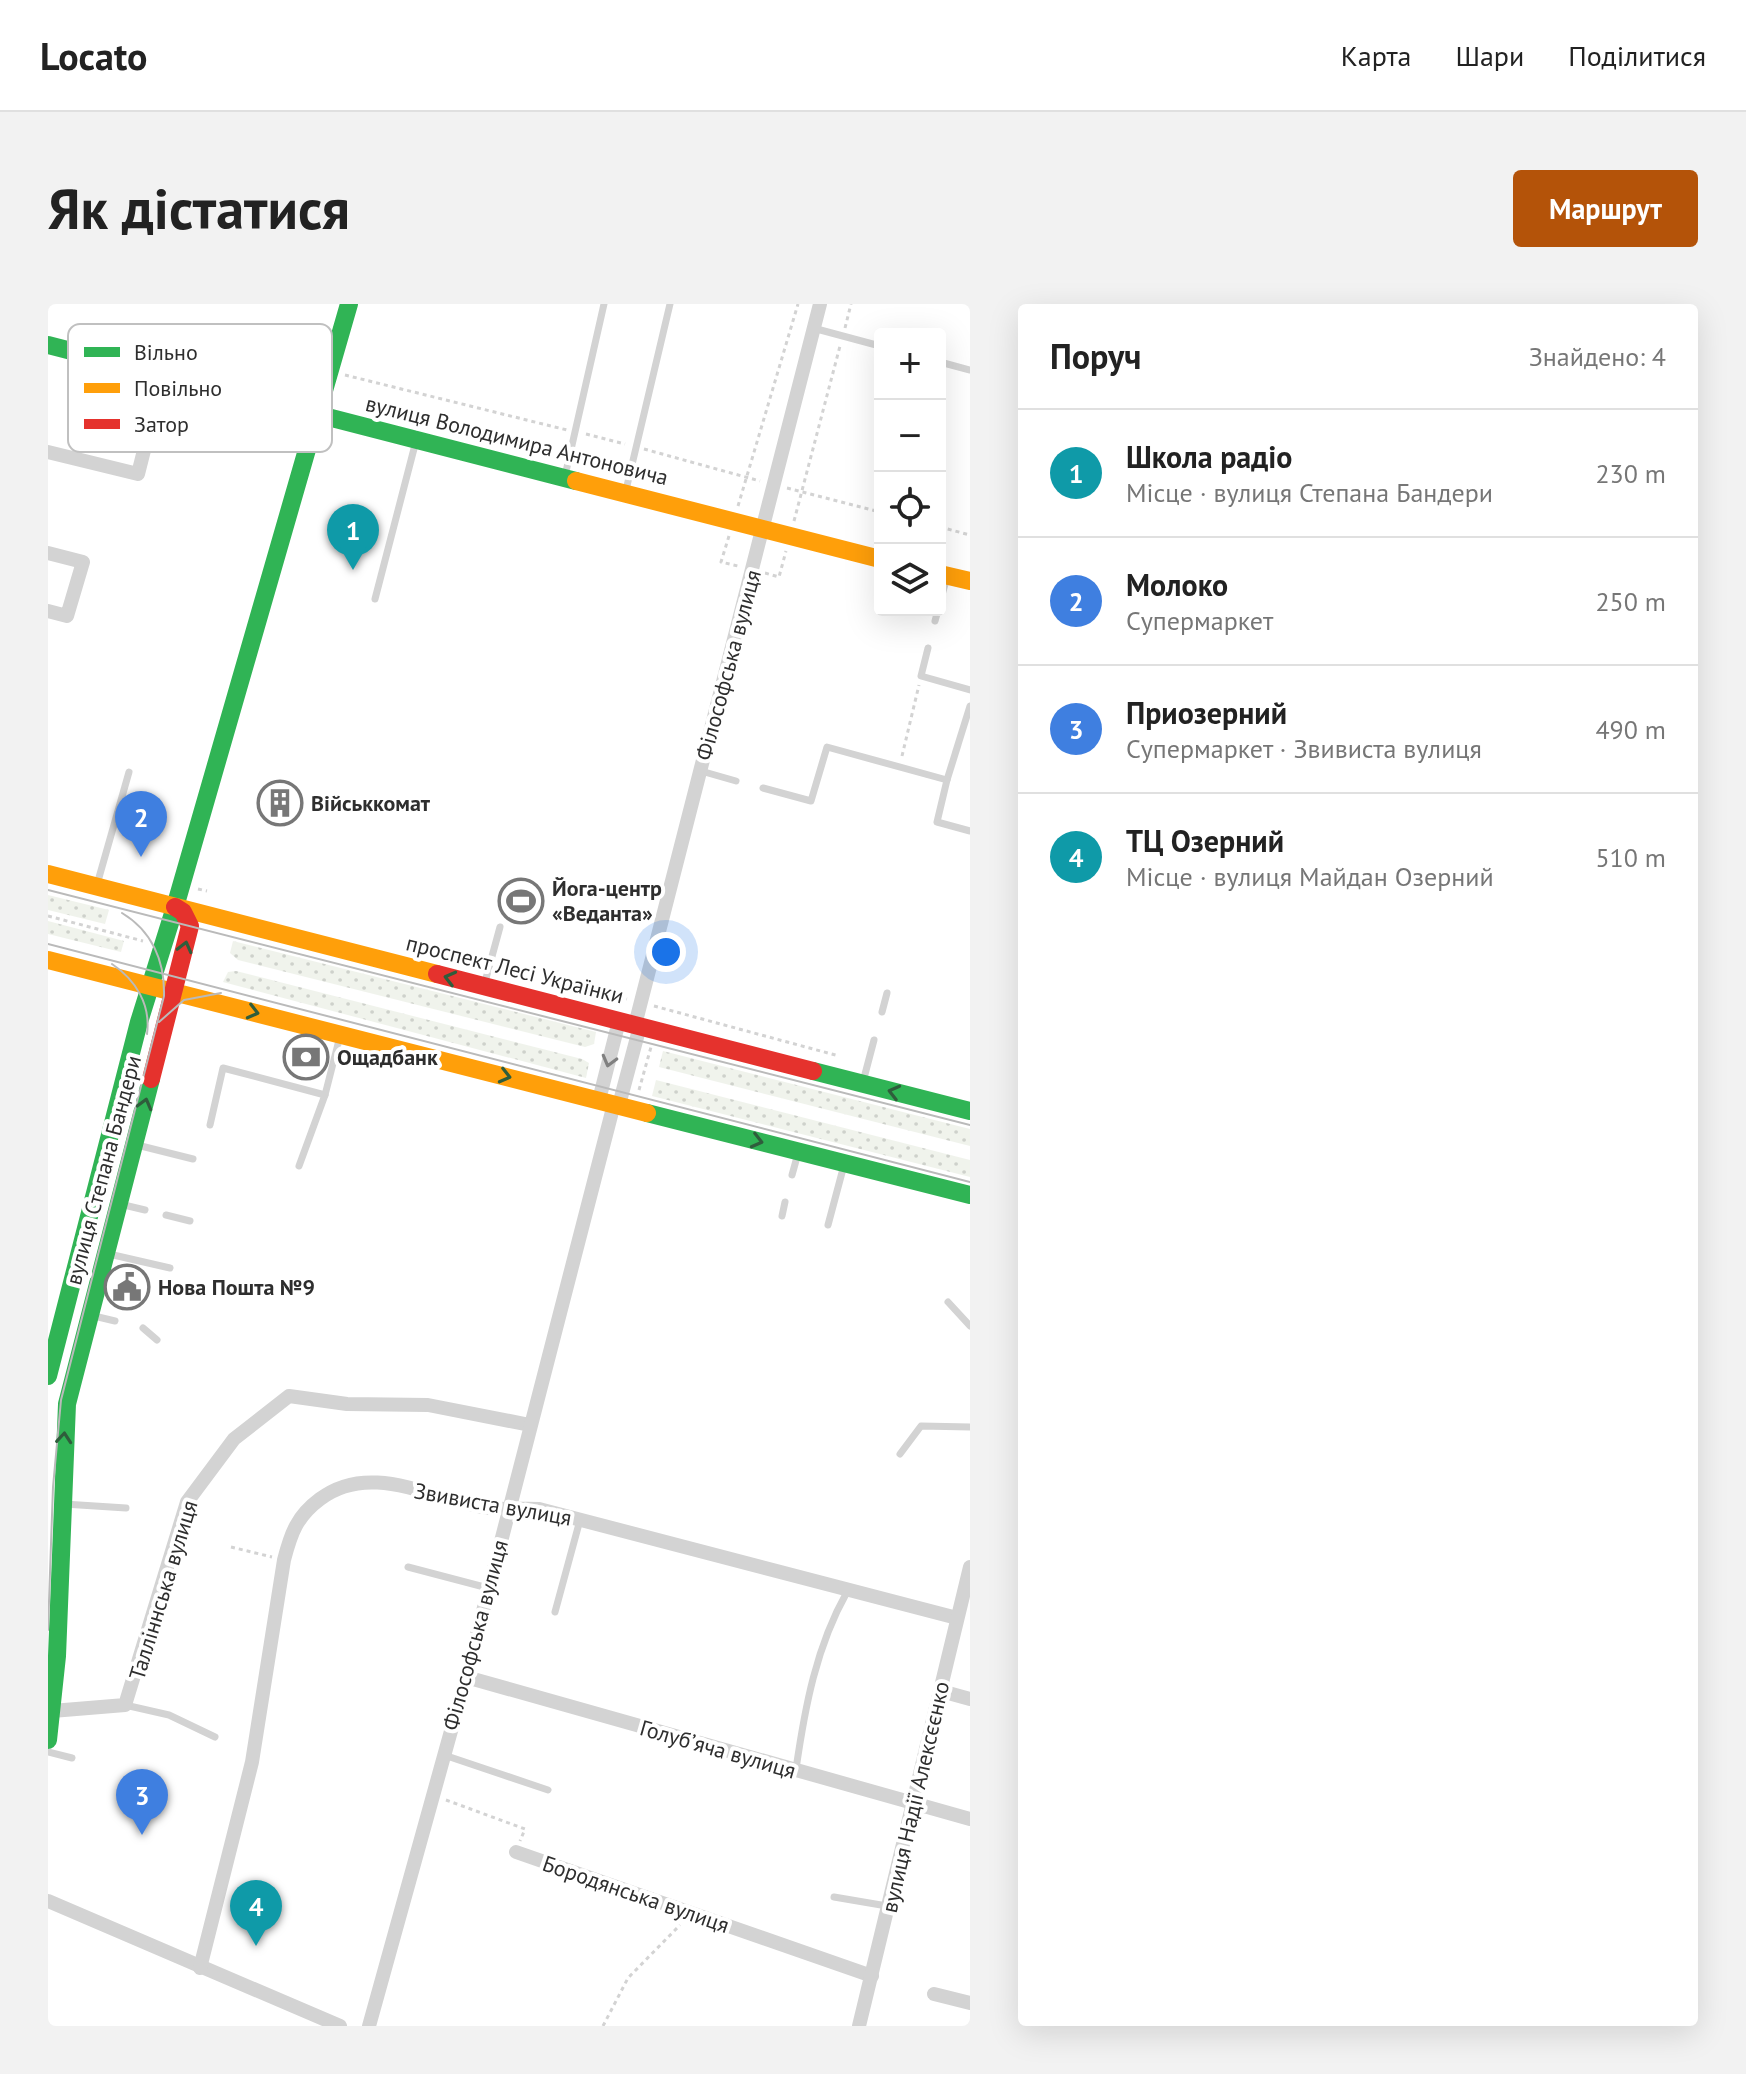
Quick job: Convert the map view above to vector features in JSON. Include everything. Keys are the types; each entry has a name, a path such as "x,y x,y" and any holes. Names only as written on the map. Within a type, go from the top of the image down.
{"main road":[{"name":"вулиця Степана Бандери","path":"332,364 349,304"},
{"name":"вулиця Володимира Антоновича","path":"48,345 68,350"},
{"name":"вулиця Володимира Антоновича","path":"332,419 874,557"},
{"name":"вулиця Степана Бандери","path":"48,1376 139,1022 306,452"},
{"path":"946,575 970,581"},
{"name":"проспект Лесі Українки","path":"48,874 970,1111"},
{"name":"вулиця Степана Бандери","path":"48,1740 52,1711 53,1603 67,1404 190,926 183,912 175,907"},
{"path":"48,960 970,1195"},
{"path":"97,972 124,987 134,1002 139,1022"},
{"path":"164,1030 182,1010 214,1003"}],"street":[{"name":"Філософська вулиця","path":"369,2026 466,1677 631,1024 701,771 820,304"},
{"path":"48,452 138,474 144,452"},
{"path":"48,553 83,562 67,616 48,611"},
{"name":"Філософська вулиця","path":"611,1103 631,1024"},
{"name":"Талліннська вулиця","path":"52,1711 125,1705 187,1502 234,1439 289,1396 347,1404 428,1405 530,1425"},
{"name":"Звивиста вулиця","path":"200,1968 252,1762 284,1560 292,1529 303,1511 338,1486 356,1481 374,1481 491,1508 539,1509 847,1592 957,1618"},
{"name":"вулиця Надії Алексєєнко","path":"859,2026 957,1618 966,1597 970,1567"},
{"name":"Голубʼяча вулиця","path":"466,1677 796,1772 915,1801 970,1819"},
{"path":"941,1691 970,1699"},
{"name":"Бородянська вулиця","path":"516,1852 872,1976"},
{"path":"48,1901 340,2026"},
{"path":"934,1994 970,2003"}],"lane":[{"path":"565,476 604,304"},
{"path":"626,492 670,304"},
{"path":"813,328 874,345"},
{"path":"946,364 970,370"},
{"path":"375,599 417,439"},
{"path":"935,621 936,616"},
{"path":"928,648 921,676 970,690"},
{"path":"970,706 937,822 970,831"},
{"path":"763,788 811,801 827,747 947,780"},
{"path":"701,771 736,781"},
{"path":"97,886 129,772"},
{"path":"484,986 500,927"},
{"path":"882,1012 887,993"},
{"path":"299,1166 325,1095 341,1034"},
{"path":"862,1084 874,1040"},
{"path":"210,1125 223,1068 325,1095"},
{"path":"134,1144 193,1159"},
{"path":"792,1175 798,1151"},
{"path":"828,1225 845,1163"},
{"path":"782,1216 785,1202"},
{"path":"119,1203 145,1210"},
{"path":"166,1215 190,1221"},
{"path":"106,1253 170,1268"},
{"path":"948,1302 970,1326"},
{"path":"90,1315 115,1321"},
{"path":"143,1328 157,1340"},
{"path":"900,1454 921,1426 970,1427"},
{"path":"60,1504 126,1508"},
{"path":"555,1612 580,1520"},
{"path":"408,1567 488,1588"},
{"path":"796,1772 812,1679 824,1639 847,1592"},
{"path":"125,1705 169,1715 215,1737"},
{"path":"48,1752 72,1758"},
{"path":"444,1755 548,1790"},
{"path":"834,1897 889,1907"}],"path":[{"path":"747,478 798,304"},
{"path":"802,492 851,304"},
{"path":"332,371 637,447 874,510"},
{"path":"946,529 970,535"},
{"path":"899,767 921,676"},
{"path":"48,916 143,941"},
{"path":"661,1008 868,1064"},
{"path":"638,1096 652,1044"},
{"path":"231,1547 284,1560"},
{"name":"Бородянська вулиця","path":"432,1795 525,1829 516,1852"},
{"path":"603,2026 628,1978 689,1913"}],"shaded area":[{"path":"48,895 109,910 105,924 48,910"},
{"path":"48,921 124,941 121,952 48,934"},
{"path":"233,941 596,1032 594,1044 585,1047 238,960 230,953"},
{"path":"236,971 582,1059 589,1063 586,1078 223,982 228,972"},
{"path":"663,1051 970,1129 970,1146 659,1067"},
{"path":"656,1080 970,1160 970,1177 652,1096"}],"tram line":[{"path":"48,890 970,1125"},
{"path":"48,1630 53,1487 61,1400 164,996 162,971 155,948 141,929 122,913"},
{"path":"48,944 970,1182"},
{"path":"112,964 121,970 140,994 147,1013 147,1034"},
{"path":"159,1022 184,1000 221,993"}],"traffic: fast":[{"path":"332,363 349,304"},
{"path":"48,345 68,350"},
{"path":"332,418 576,481"},
{"path":"175,907 306,452"},
{"path":"48,1376 139,1022 175,907"},
{"path":"813,1071 970,1111"},
{"path":"48,1740 57,1656 67,1404 151,1079"},
{"path":"647,1113 970,1195"}],"traffic: slow":[{"path":"576,481 874,557"},
{"path":"946,575 970,581"},
{"path":"48,874 437,974"},
{"path":"48,960 647,1113"}],"traffic: jam":[{"path":"151,1079 190,926 183,912 175,907"},
{"path":"437,974 813,1071"}],"place":[{"name":"Школа радіо","path":"353,570"},
{"name":"Військкомат","path":"280,803"},
{"name":"Молоко","path":"141,857"},
{"name":"Йога-центр «Веданта»","path":"521,901"},
{"name":"Ощадбанк","path":"306,1057"},
{"name":"Нова Пошта №9","path":"127,1287"},
{"name":"Приозерний","path":"142,1835"},
{"name":"ТЦ Озерний","path":"256,1946"}]}
